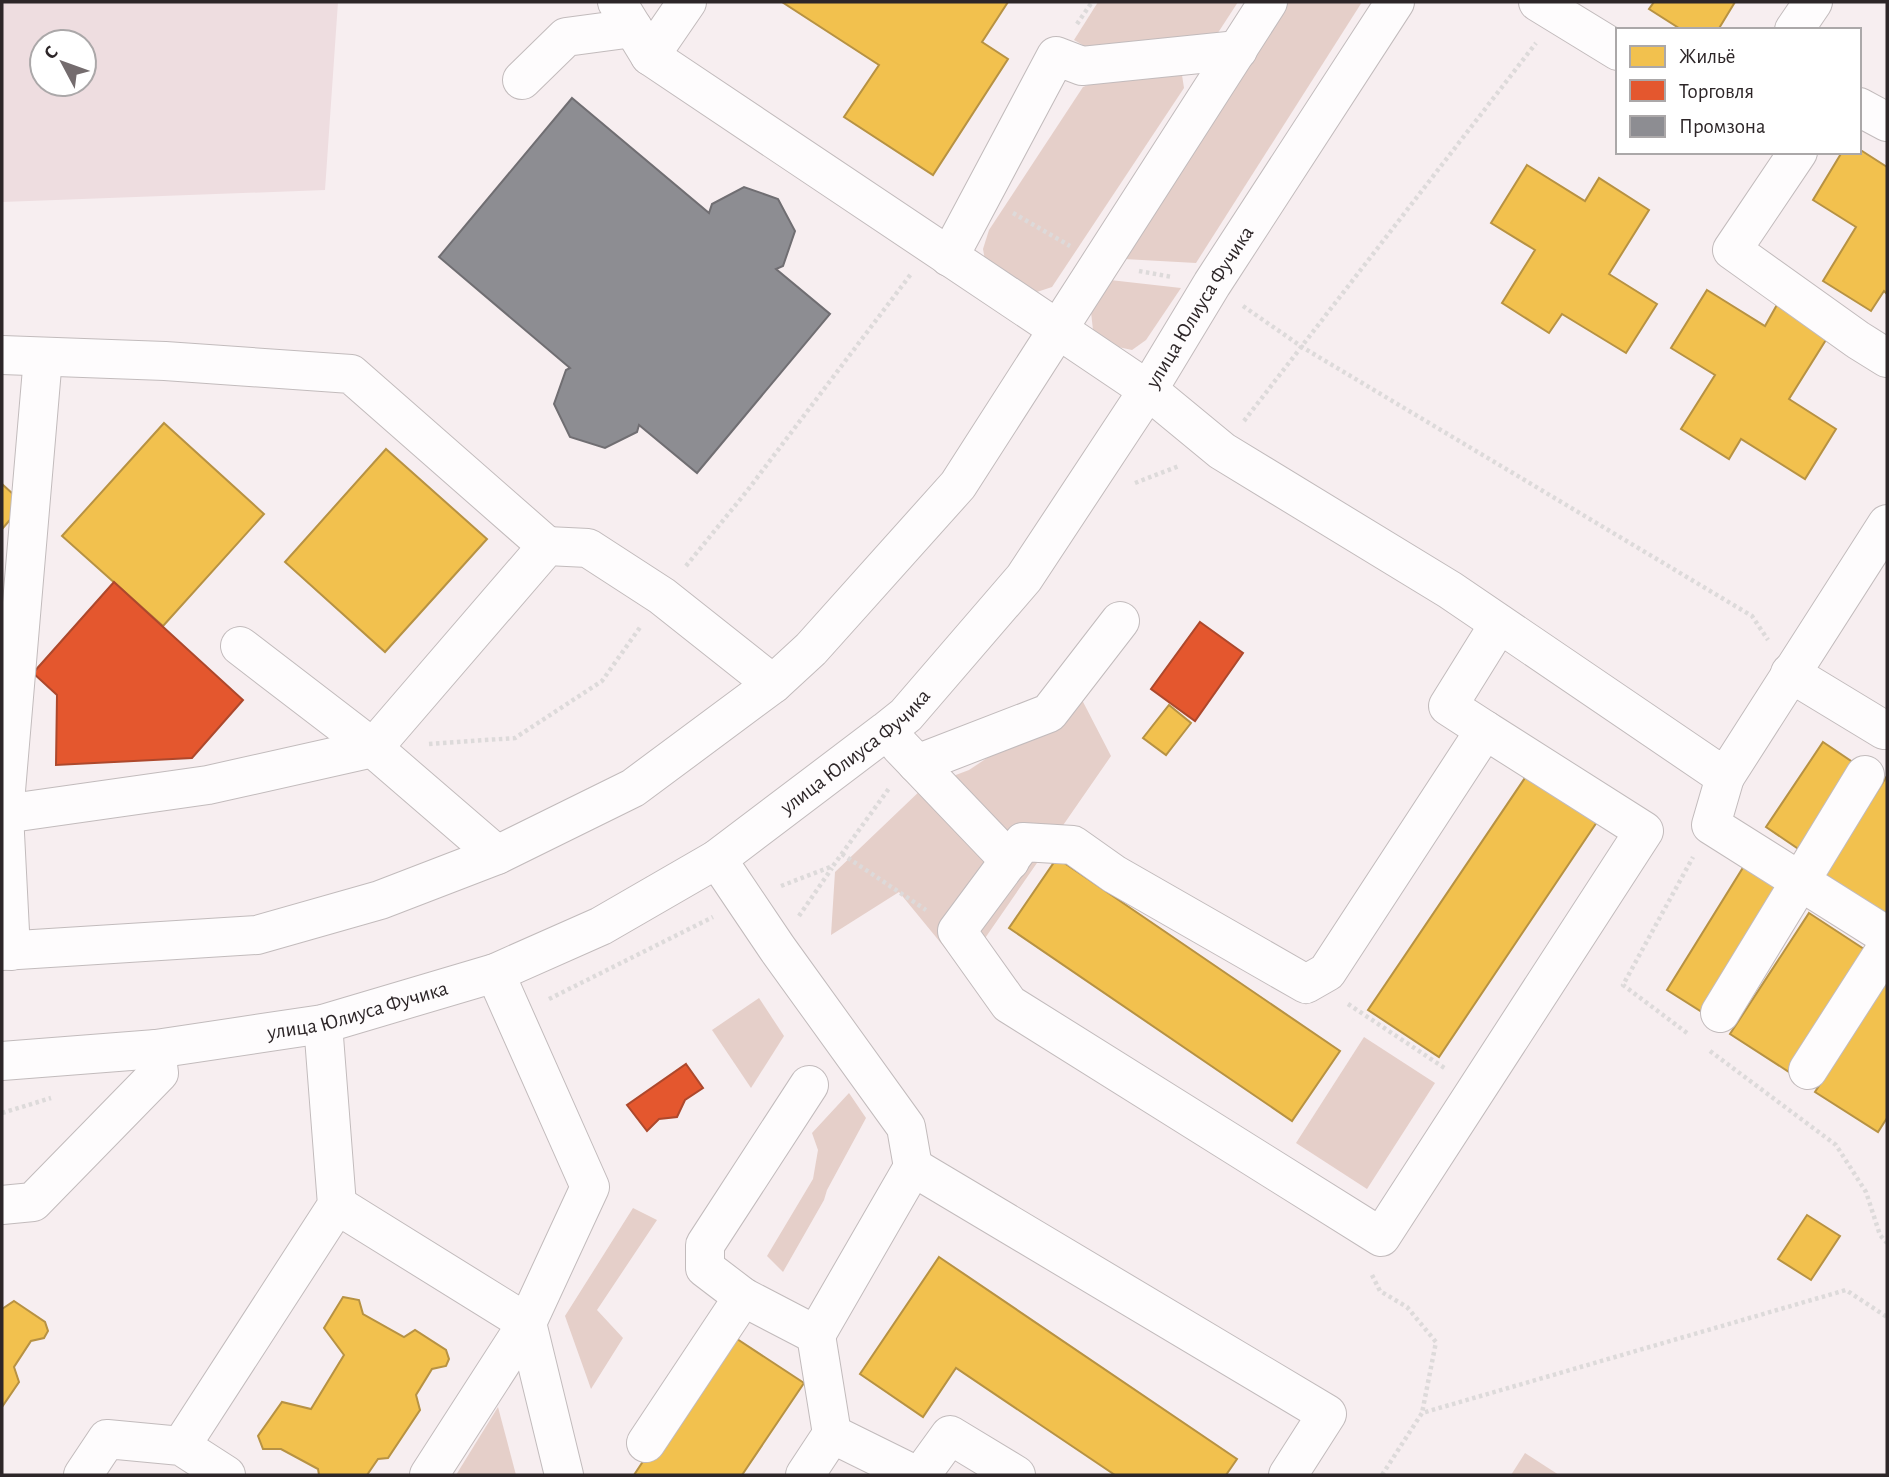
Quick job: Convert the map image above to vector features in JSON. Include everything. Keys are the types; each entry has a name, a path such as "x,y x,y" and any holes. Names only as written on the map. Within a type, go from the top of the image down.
{"main road":[{"path":"522,80 566,37 633,29 687,2"},
{"path":"43,357 4,814 7,951 257,935 380,900 497,855 633,788 773,684 811,649 958,485 1268,2"},
{"name":"улица Юлиуса Фучика","path":"2,1061 156,1049 323,1024 495,973 601,926 905,751 906,715 1024,578 1149,390 1212,284 1395,2"},
{"path":"1795,28 1812,2"},
{"path":"1554,6 1616,50"},
{"path":"633,29 941,251 1149,390 1222,450 1450,590 1725,777"},
{"path":"941,251 1056,56 1082,66 1238,50"},
{"path":"1861,108 1887,122"},
{"path":"1797,154 1732,250 1887,358"},
{"path":"2,355 165,361 351,374 547,546 588,548 662,596 773,684"},
{"path":"1887,524 1725,777 1711,825 1887,936"},
{"path":"4,814 208,785 373,748 547,546"},
{"path":"1010,861 905,751 1049,713 1120,621"},
{"path":"1485,730 1327,972 1306,984 1114,874 1073,845 1023,842 957,931 1009,1004 1381,1237 1644,831 1448,706 1499,624"},
{"path":"240,646 373,748 497,855"},
{"path":"1790,673 1884,730"},
{"path":"1720,1013 1864,775"},
{"path":"716,859 906,1126 913,1167 816,1335 832,1434 805,1475"},
{"path":"1808,1070 1887,947"},
{"path":"429,1475 527,1323 590,1187 495,973"},
{"path":"181,1446 337,1205 323,1024"},
{"path":"2,1205 33,1202 159,1073 156,1049"},
{"path":"808,1085 705,1245 705,1268 743,1297 816,1335"},
{"path":"913,1167 1327,1415 1288,1475"},
{"path":"337,1205 527,1323 564,1475"},
{"path":"646,1443 743,1297"},
{"path":"832,1434 918,1475 950,1435 1016,1475"},
{"path":"83,1475 107,1439 181,1446 226,1475"}],"path":[{"path":"1056,56 1092,2"},
{"path":"1127,488 1139,480 1222,450 1302,347 1554,6"},
{"path":"373,748 515,738 602,681 662,596 941,251"},
{"path":"1302,347 1752,616 1790,673"},
{"path":"513,1013 569,990 746,900 833,866 905,751"},
{"path":"842,854 957,931"},
{"path":"1312,981 1477,1090"},
{"path":"2,1113 55,1097"},
{"path":"1375,1233 1363,1258 1380,1292 1407,1307 1436,1342 1422,1413 1382,1475"},
{"path":"1422,1413 1846,1290 1887,1317"}],"shaded area":[{"path":"2,2 338,2 325,190 2,202"},
{"path":"1098,2 1238,2 1210,45 1102,56 1074,40"},
{"path":"1288,2 1362,2 1196,263 1124,259"},
{"path":"1161,73 1182,75 1184,88 1052,287 1031,294 986,266 983,249 989,230 1083,87 1111,76"},
{"path":"1110,280 1181,288 1146,340 1132,350 1109,345 1093,330 1091,312"},
{"path":"1080,696 1111,756 963,970 899,892 831,935 835,872 924,787 969,770"},
{"path":"759,998 784,1036 751,1088 712,1030"},
{"path":"1364,1037 1435,1083 1367,1189 1296,1143"},
{"path":"849,1093 866,1118 783,1272 767,1256 813,1179 818,1150 812,1133"},
{"path":"633,1208 657,1220 597,1310 623,1338 591,1389 565,1316"},
{"path":"498,1407 516,1475 456,1475"},
{"path":"1525,1453 1559,1475 1511,1475"}],"building: Жильё":[{"path":"782,2 1008,2 982,42 1008,59 933,175 844,117 879,65"},
{"path":"1654,2 1735,2 1719,28 1679,28 1649,9"},
{"path":"1861,150 1887,167 1887,294 1884,291 1871,311 1823,281 1856,227 1813,200 1841,154 1861,154"},
{"path":"1527,165 1585,201 1599,178 1649,210 1609,274 1657,304 1626,353 1562,314 1549,333 1502,303 1535,250 1491,223"},
{"path":"1707,290 1765,326 1778,303 1829,335 1789,399 1836,429 1805,479 1741,439 1729,459 1681,429 1715,375 1671,348"},
{"path":"164,423 264,514 163,626 62,536"},
{"path":"386,449 487,539 385,652 285,562"},
{"path":"2,484 24,504 2,529"},
{"path":"1169,705 1191,723 1166,755 1143,738"},
{"path":"1823,742 1860,767 1803,852 1766,827"},
{"path":"1533,766 1603,813 1439,1057 1368,1010"},
{"path":"1887,776 1887,915 1824,874"},
{"path":"1057,858 1340,1051 1292,1121 1009,928"},
{"path":"1744,866 1779,888 1702,1012 1667,990"},
{"path":"1809,913 1867,951 1789,1072 1730,1034"},
{"path":"1887,980 1887,1118 1878,1132 1815,1092"},
{"path":"1807,1215 1840,1236 1811,1280 1778,1259"},
{"path":"939,1257 1237,1459 1226,1475 1115,1475 956,1368 923,1417 860,1374"},
{"path":"343,1297 359,1300 363,1314 404,1337 415,1330 446,1350 449,1359 446,1366 432,1369 416,1395 420,1410 388,1458 378,1459 367,1475 319,1475 318,1469 281,1449 263,1449 258,1436 282,1402 311,1409 344,1355 324,1328"},
{"path":"14,1301 45,1322 48,1331 44,1338 31,1341 14,1367 19,1382 2,1407 2,1309"},
{"path":"728,1333 804,1383 742,1475 634,1475"}],"building: Торговля":[{"path":"114,582 243,700 192,758 56,765 57,695 33,673"},
{"path":"1200,622 1243,653 1195,721 1151,689"},
{"path":"686,1064 703,1088 685,1100 677,1117 659,1119 647,1131 627,1105"}],"building: Промзона":[{"path":"572,98 709,213 712,204 744,187 778,199 795,231 783,266 776,269 830,314 697,473 639,425 637,432 605,448 570,437 554,404 566,370 570,368 439,257"}]}
